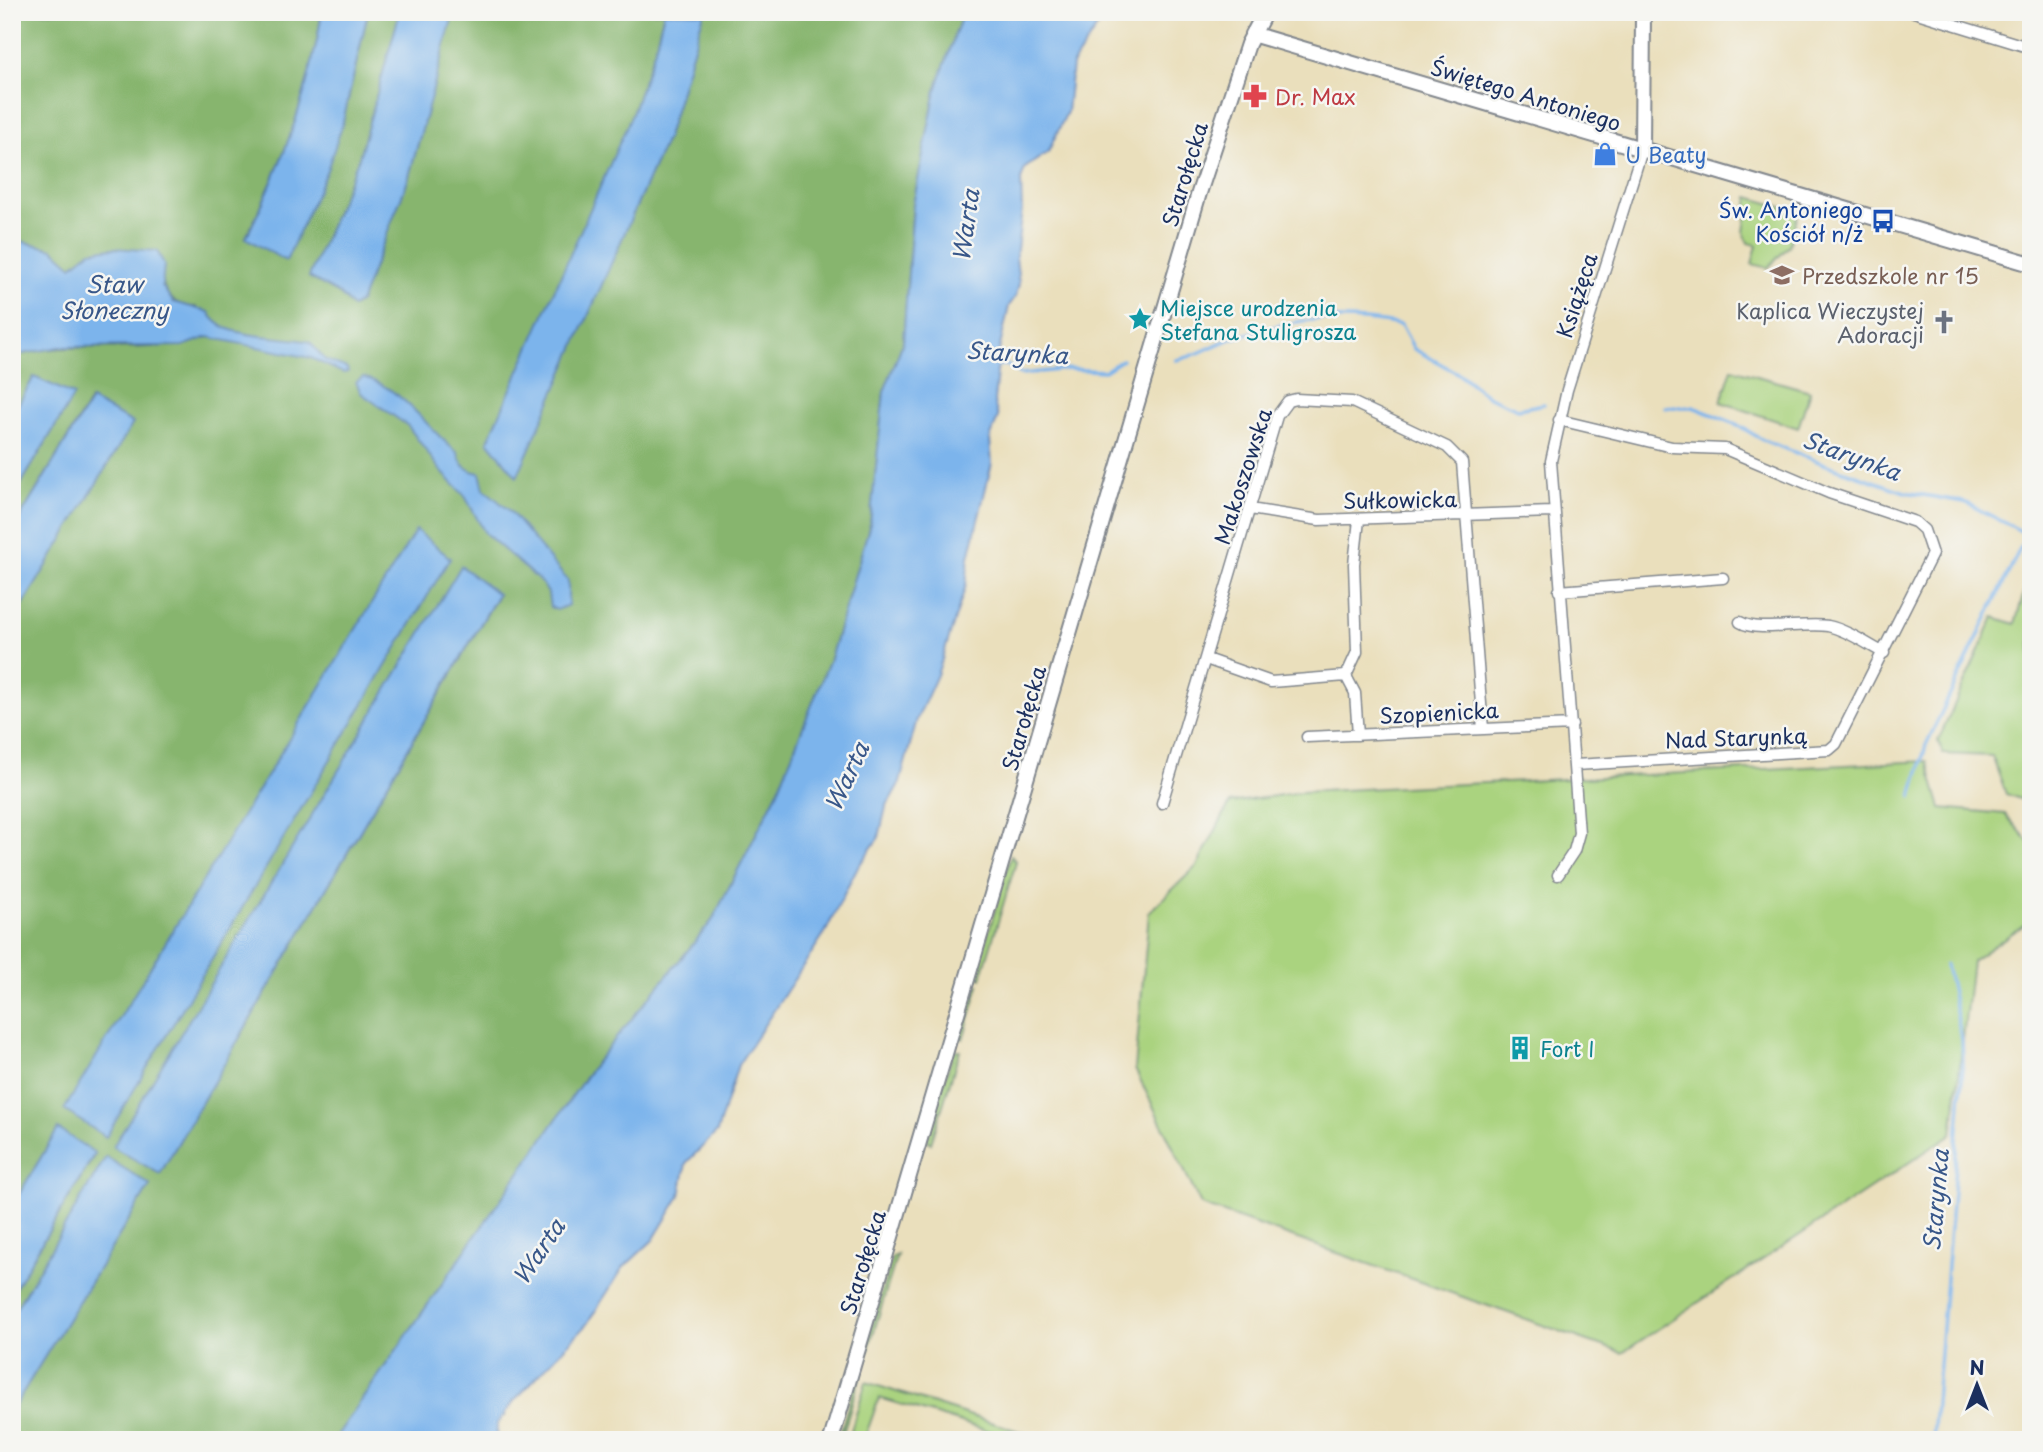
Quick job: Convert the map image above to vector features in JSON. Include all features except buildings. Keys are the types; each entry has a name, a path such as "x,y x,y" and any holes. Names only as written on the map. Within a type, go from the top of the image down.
{"street":[{"name":"Starołęcka","path":"831,1440 1199,193 1252,34 1265,12"},
{"name":"Książęca","path":"1559,875 1574,851 1579,832 1552,512 1551,461 1559,420 1637,148 1643,12"},
{"path":"1914,12 2031,48"},
{"name":"Świętego Antoniego","path":"1252,34 2031,264"},
{"name":"Makoszowska","path":"1162,803 1277,416 1289,401 1305,398 1352,402 1457,454 1465,471 1466,517 1483,729"},
{"name":"Nad Starynką","path":"1559,420 1672,447 1726,449 1822,490 1918,523 1931,549 1931,558 1884,653 1836,744 1829,750 1575,765"},
{"name":"Sułkowicka","path":"1250,509 1297,519 1359,520 1552,512"},
{"path":"1346,676 1357,652 1354,564 1359,520"},
{"path":"1559,591 1723,578"},
{"path":"1740,622 1751,627 1790,624 1829,626 1884,653"},
{"path":"1206,659 1270,682 1346,676"},
{"path":"1346,676 1355,694 1358,735"},
{"name":"Szopienicka","path":"1307,737 1572,725"}],"green space":[{"path":"12,12 322,12 310,71 293,128 246,237 285,260 342,126 368,12 400,12 359,158 309,277 340,294 353,307 360,302 408,180 454,12 664,12 654,52 630,119 516,477 667,137 704,12 963,12 936,90 913,205 903,342 884,392 870,524 830,659 777,793 712,921 594,1065 334,1440 12,1440 12,1410 150,1185 106,1157 12,1315 12,1293 95,1154 58,1129 12,1206 12,623 133,423 90,400 12,531 12,499 74,395 34,377 12,415 12,356 61,348 184,343 208,337 214,323 196,307 180,304 168,295 163,281 164,264 113,248 92,251 72,266 53,249 12,239","holes":["461,567 498,595 160,1174 114,1147"]},
{"path":"1749,197 1796,211 1798,214 1789,246 1768,268 1752,264 1757,245 1748,243 1744,232"},
{"path":"1732,369 1810,391 1798,428 1721,402"},
{"path":"2031,560 2031,803 2006,794 1992,756 1943,754 1938,741 1994,617 2015,624 2027,582 2030,580 2026,573"},
{"path":"1927,761 1941,808 2005,814 2031,844 2031,920 1972,961 1952,1134 1622,1353 1201,1205 1135,1069 1149,912 1197,866 1230,803 1301,792"},
{"path":"1011,856 1016,862 981,978 976,975"},
{"path":"979,985 963,1039 958,1036 972,987"},
{"path":"954,1050 960,1050 931,1143 927,1140"},
{"path":"897,1255 841,1440 838,1440 892,1257"},
{"path":"866,1382 1046,1440 1021,1440 1022,1435 1014,1432 1011,1440 1001,1440 1002,1435 879,1398 864,1440 848,1440"}],"water":[{"path":"322,12 368,12 342,126 327,170 286,261 246,238 293,128 310,71"},
{"path":"400,12 454,12 408,180 360,302 352,307 340,294 309,277 359,158"},
{"path":"664,12 704,13 667,137 517,477 488,441 630,119 654,52"},
{"name":"Warta","path":"963,12 1100,12 1098,26 1072,65 1067,112 1048,152 1025,168 1021,180 1022,210 1016,257 1019,284 1016,296 1009,306 999,351 994,402 998,417 990,439 992,463 969,557 966,585 937,675 917,719 900,782 886,807 879,837 856,870 826,931 738,1065 717,1132 686,1163 680,1196 653,1240 623,1268 587,1324 515,1400 497,1424 496,1440 334,1440 594,1065 712,921 777,793 830,659 870,524 884,392 903,342 913,205 936,90"},
{"name":"Staw Słoneczny","path":"12,239 53,249 72,266 91,251 113,248 157,251 164,264 162,286 173,302 209,312 226,328 239,332 310,342 325,360 347,368 348,372 343,373 311,358 208,337 183,346 60,347 12,356"},
{"path":"34,377 74,395 12,499 12,415"},
{"path":"363,377 391,390 458,453 465,467 480,473 484,489 510,511 568,581 568,605 557,610 550,607 548,593 542,583 485,533 465,496 441,471 408,426 361,393 356,382"},
{"path":"91,400 133,423 12,623 12,531"},
{"path":"416,530 450,558 106,1137 64,1110"},
{"path":"461,566 498,594 160,1174 113,1147"},
{"path":"58,1129 95,1153 12,1293 12,1206"},
{"path":"106,1157 150,1185 12,1410 12,1315"}],"waterway":[{"name":"Starynka","path":"1176,360 1231,339 1295,322 1335,319 1378,321 1401,325 1414,349 1459,374 1489,397 1518,409 1544,404"},
{"name":"Starynka","path":"992,365 1007,365 1021,374 1069,369 1105,371 1122,360"},
{"name":"Starynka","path":"1665,407 1693,407 1736,424 1763,440 1827,465 1905,492 1964,502 2027,534 1926,745 1912,797"},
{"name":"Starynka","path":"1933,1440 1963,1066 1962,1040 1946,965"}],"place":[{"name":"Dr. Max","path":"1255,96"},
{"name":"U Beaty","path":"1605,154"},
{"name":"Św. Antoniego Kościół n/ż","path":"1883,221"},
{"name":"Przedszkole nr 15","path":"1782,275"},
{"name":"Miejsce urodzenia Stefana Stuligrosza","path":"1140,319"},
{"name":"Kaplica Wieczystej Adoracji","path":"1944,322"},
{"name":"Fort I","path":"1520,1048"}]}
